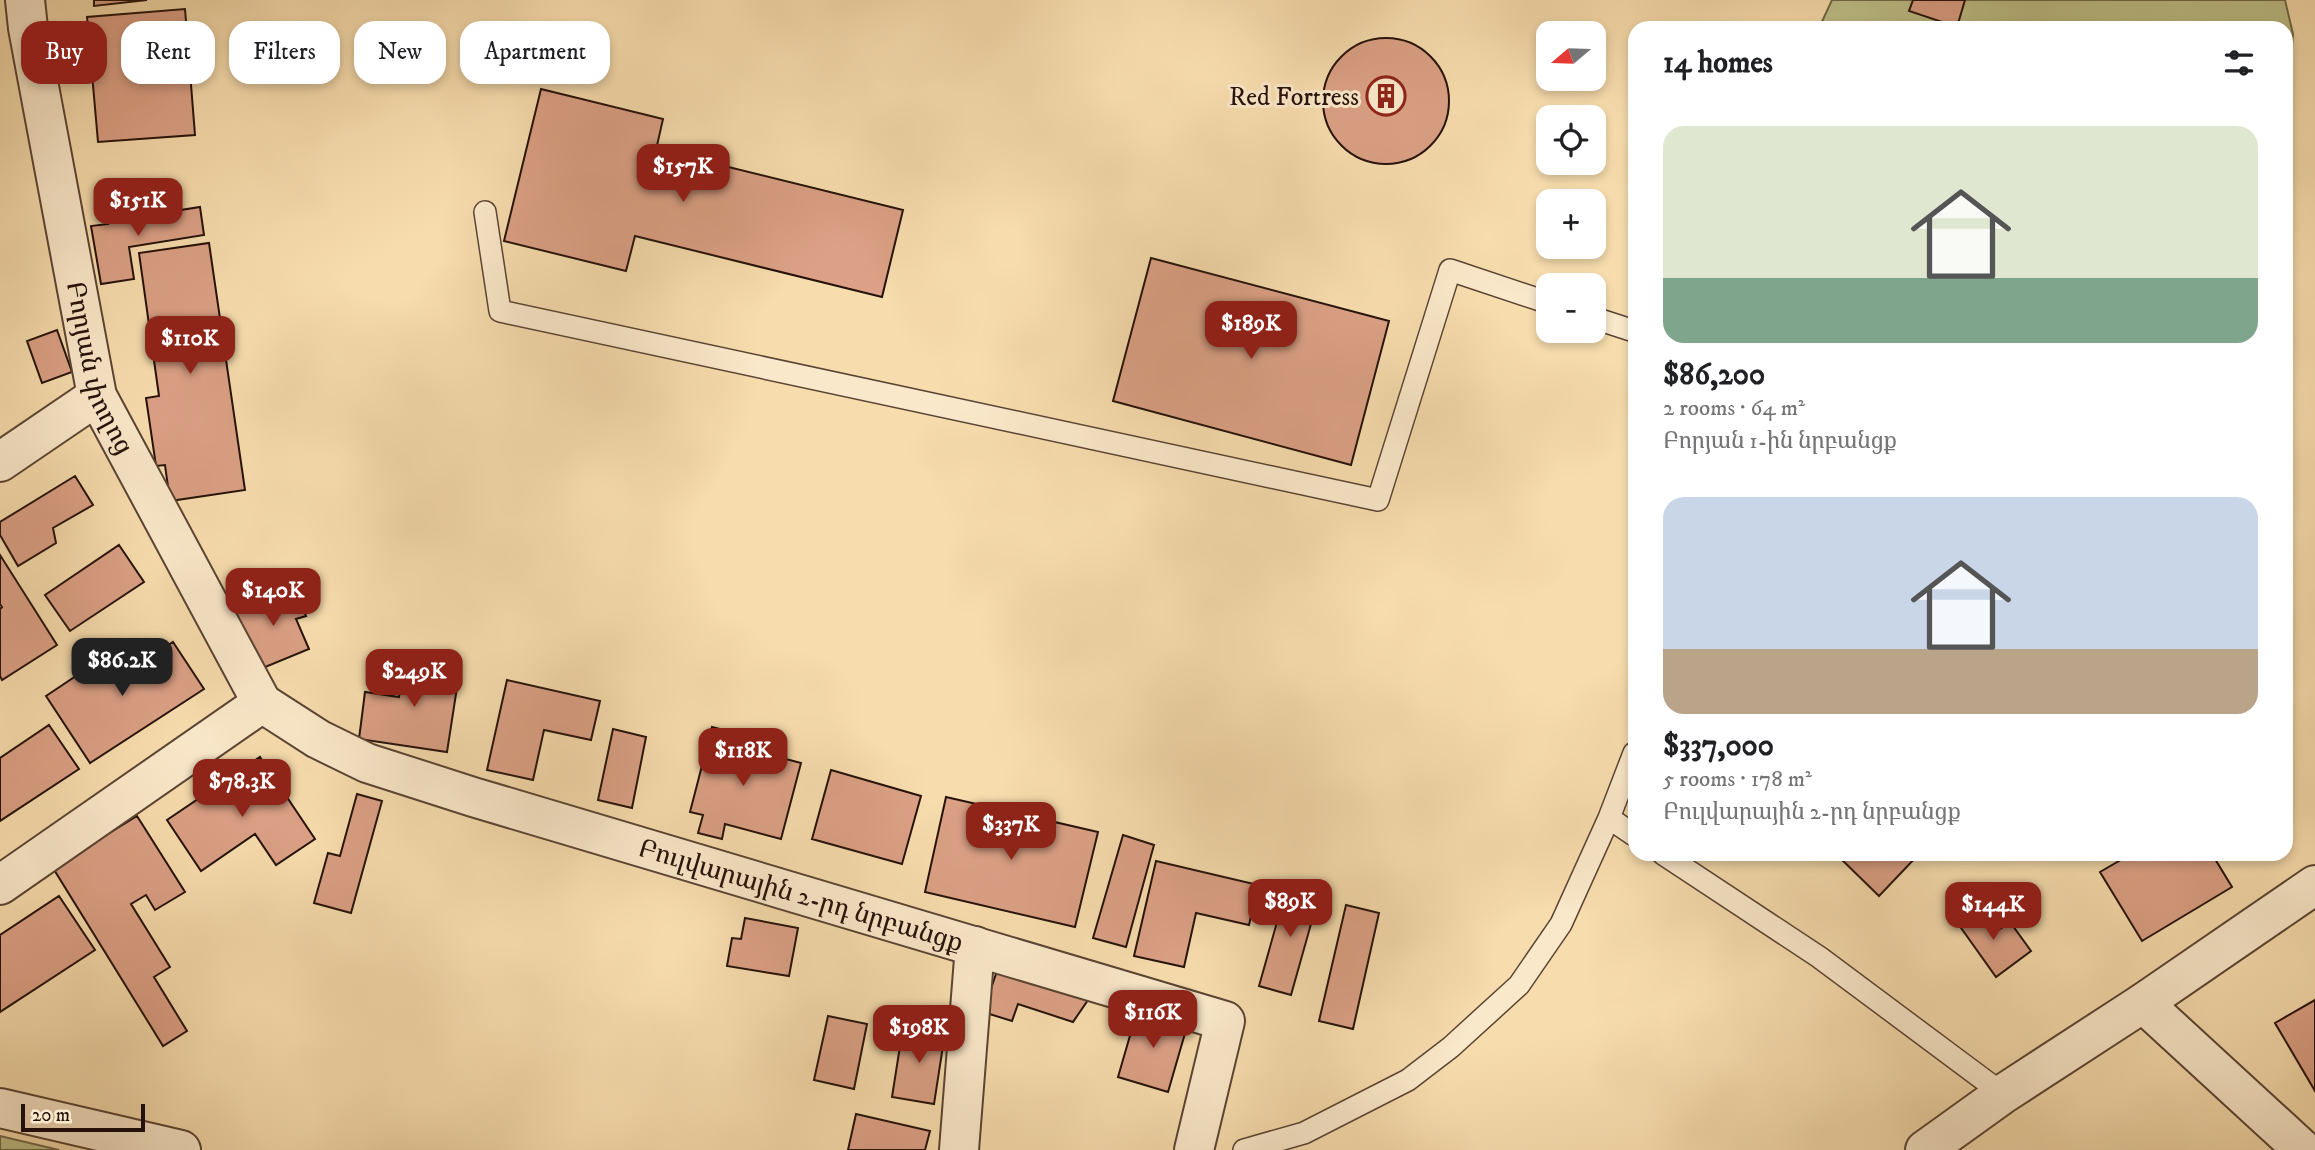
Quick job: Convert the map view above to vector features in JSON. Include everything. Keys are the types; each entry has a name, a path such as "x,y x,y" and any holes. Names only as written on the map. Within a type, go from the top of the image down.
{"street":[{"name":"Բորյան փողոց","path":"17,25 97,397 262,703"},
{"path":"0,461 97,397"},
{"path":"0,885 262,703"},
{"name":"Բուլվարային 2-րդ նրբանցք","path":"262,703 318,739 367,763 473,797 1225,1020 1194,1150"},
{"path":"1925,1150 2003,1094 2143,1003 2315,885"},
{"path":"959,1150 975,946"},
{"path":"2143,1003 2303,1150"},
{"path":"0,1108 181,1150"}],"lane":[{"path":"485,212 500,311 1377,500 1450,270 1536,299"},
{"path":"1606,322 1628,329"},
{"path":"1244,1150 1304,1133 1408,1080 1451,1047 1518,985 1561,923 1609,818 1628,769"},
{"path":"1609,818 1628,831"},
{"path":"1674,861 1819,957 2003,1094"}],"green space":[{"path":"1832,0 2285,0 2290,21 1822,21"},
{"path":"0,1136 59,1150 0,1150"}],"building":[{"path":"94,0 147,0 94,6"},
{"path":"1913,0 1965,0 1959,21 1939,21 1909,11"},
{"path":"185,9 186,21 121,21 121,84 191,84 195,135 98,142 93,84 107,84 107,21 87,21 87,17"},
{"name":"Red Fortress","path":"1386,38 1410,43 1430,57 1444,77 1449,101 1444,125 1430,145 1410,159 1386,164 1362,159 1342,145 1328,125 1323,101 1328,77 1342,57 1362,43"},
{"path":"541,89 663,119 651,172 702,185 708,162 903,210 882,297 635,236 626,271 504,241"},
{"path":"200,207 204,235 129,247 134,279 101,284 91,226 108,224 103,212 129,208 130,218"},
{"path":"209,243 245,490 170,501 165,465 156,466 146,398 159,396 139,253"},
{"path":"1151,258 1389,321 1351,465 1113,401"},
{"path":"57,330 72,372 42,383 27,341"},
{"path":"75,476 93,505 53,528 56,543 18,566 0,535 0,522"},
{"path":"119,545 144,582 70,631 45,595"},
{"path":"0,555 57,645 2,680 0,676"},
{"path":"294,586 306,616 296,619 309,649 258,670 234,610"},
{"path":"173,642 204,689 90,763 46,696 121,646 135,667"},
{"path":"404,659 460,668 447,752 359,739 365,692 399,697"},
{"path":"507,680 600,701 591,740 544,730 533,780 487,770"},
{"path":"49,725 79,769 0,821 0,758"},
{"path":"712,727 747,736 744,748 801,763 781,839 725,824 722,839 698,833 703,815 690,812"},
{"path":"613,729 646,737 632,808 598,800"},
{"path":"260,757 315,839 276,865 255,834 201,871 167,820"},
{"path":"831,770 921,796 902,864 812,839"},
{"path":"357,794 382,801 351,913 314,903 328,853 340,856"},
{"path":"946,797 1098,832 1075,927 925,892"},
{"path":"137,816 185,892 155,910 146,895 131,904 170,967 154,977 187,1031 163,1046 53,868"},
{"path":"1123,835 1154,845 1126,947 1093,938"},
{"path":"1156,861 1258,885 1249,925 1196,913 1184,967 1134,956"},
{"path":"1843,861 1912,861 1879,896"},
{"path":"2119,861 2216,861 2232,887 2142,941 2100,872"},
{"path":"1288,883 1320,892 1291,995 1259,986"},
{"path":"59,896 95,950 0,1012 0,935"},
{"path":"1346,905 1379,913 1353,1029 1319,1021"},
{"path":"1971,906 1993,934 2010,922 2031,951 1996,977 1954,918"},
{"path":"745,918 798,928 789,976 727,966 732,938 741,939"},
{"path":"997,971 1088,1000 1073,1022 1018,1004 1012,1021 983,1012"},
{"path":"2315,1000 2315,1091 2275,1023"},
{"path":"1138,1008 1188,1023 1168,1092 1118,1077"},
{"path":"828,1016 867,1024 854,1089 814,1080"},
{"path":"903,1027 945,1033 934,1104 892,1097"},
{"path":"856,1114 930,1131 925,1150 848,1150"}],"place":[{"name":"Red Fortress","path":"1386,96"}]}
